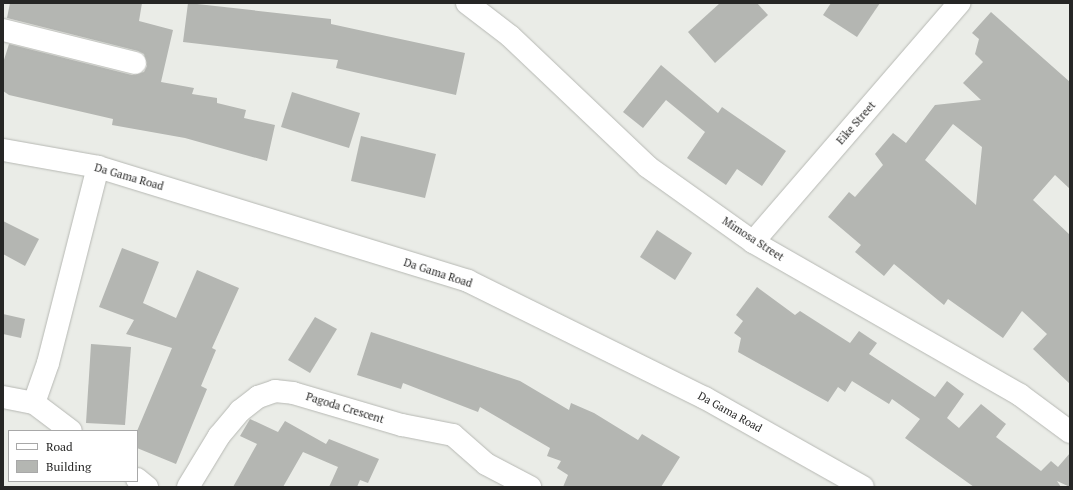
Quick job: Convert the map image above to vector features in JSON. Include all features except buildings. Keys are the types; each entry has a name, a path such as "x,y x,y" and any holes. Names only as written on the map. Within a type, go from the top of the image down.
{"street":[{"name":"Mimosa Street","path":"467,3 510,36 648,167 753,242 1020,395 1070,432"},
{"name":"Eike Street","path":"753,242 959,3"},
{"path":"3,30 135,63"},
{"name":"Da Gama Road","path":"3,150 98,167 468,281 705,398 863,487"},
{"path":"34,403 48,363 98,167"},
{"name":"Pagoda Crescent","path":"188,487 220,436 240,410 258,397 275,391 293,393 402,425 453,435 486,464 530,487"},
{"path":"3,398 34,403 70,430"},
{"path":"138,480 147,487"}]}
